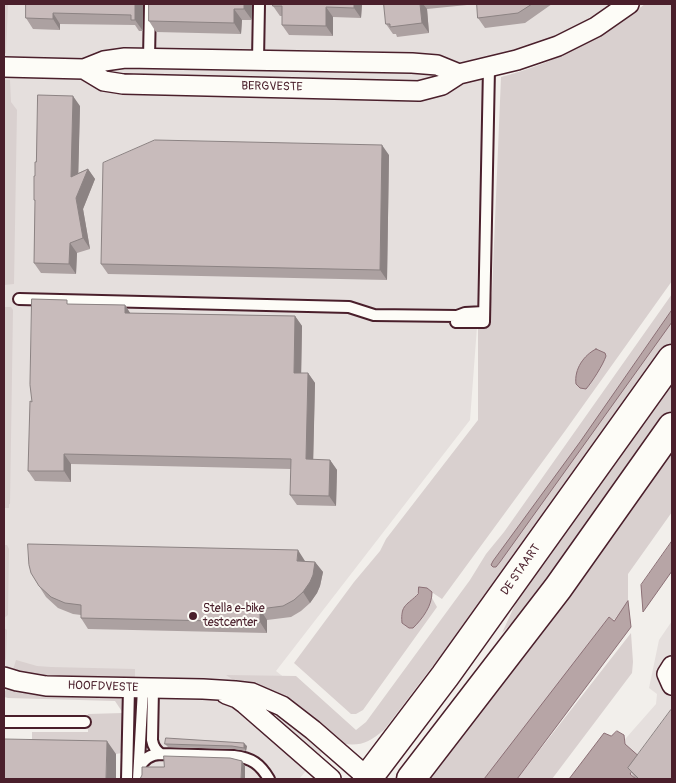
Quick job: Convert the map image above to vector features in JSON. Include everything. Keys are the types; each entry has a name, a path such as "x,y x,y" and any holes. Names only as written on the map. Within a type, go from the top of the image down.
{"main road":[{"name":"DE STAART","path":"368,779 445,676 672,359"},
{"path":"411,779 558,588 672,428"}],"street":[{"name":"BERGVESTE","path":"84,69 104,81 123,84 419,91 442,86 460,74 489,68 558,46 596,27 629,4"},
{"name":"BERGVESTE","path":"4,67 84,69 104,61 125,58 412,62 437,65 460,74"},
{"path":"672,666 667,674 672,685"},
{"name":"HOOFDVESTE","path":"4,677 17,682 46,686 203,689 252,693 282,706 313,730 368,779"},
{"name":"HOOFDVESTE","path":"203,689 228,695 245,704 331,779"}],"lane":[{"path":"149,58 150,4"},
{"path":"258,60 259,4"},
{"path":"19,299 349,307 374,315 456,319 465,313 484,312 489,68"},
{"path":"142,688 152,740 155,748 161,754"},
{"path":"138,776 142,688"},
{"path":"127,779 142,688"},
{"path":"4,722 85,722"},
{"path":"138,776 142,764 148,758 152,755 161,754 244,757 255,762 269,779"}],"shaded area":[{"path":"4,4 638,4 496,74 470,420 276,671 345,726 299,779 121,779 123,698 4,696"},
{"path":"4,4 8,4 6,53 4,54"},
{"path":"645,4 672,4 672,281 442,599 427,589 419,588 416,596 402,611 402,623 413,628 426,612 432,598 437,607 363,710 356,714 351,714 294,663 354,582 380,551 386,539 478,420 478,328 486,324 488,319 492,292 501,77 559,57 577,48 612,28"},
{"path":"4,80 10,80 11,102 17,110 14,284 4,285"},
{"path":"672,294 672,344 501,579 384,730 365,742 343,744 272,691 235,681 226,675 296,676 356,730 366,722 470,580 486,554 504,532"},
{"path":"4,307 11,307 13,310 9,508 4,508"},
{"path":"672,310 672,322 500,562 496,567 493,567 491,565 493,561 580,442"},
{"path":"596,349 605,353 605,360 586,389 580,388 576,384 578,368 584,359"},
{"path":"672,378 672,410 523,612 502,633 525,583"},
{"path":"672,436 672,512 628,574 628,602 614,620 609,617 523,731 484,779 420,779"},
{"path":"672,541 672,571 643,612 641,585"},
{"path":"4,545 7,545 9,549 8,615 4,618"},
{"path":"419,587 427,588 432,592 432,597 426,612 413,628 409,628 402,623 402,612 418,594"},
{"path":"628,601 631,627 517,779 484,779 609,617 614,621"},
{"path":"672,621 672,779 591,779 656,704 657,694 649,688 659,640"},
{"path":"4,628 7,630 4,666"},
{"path":"631,633 632,673 552,779 517,779"},
{"path":"16,660 37,666 135,669 135,677 131,680 36,677 13,670"},
{"path":"8,689 115,696 122,699 125,702 122,753 32,752 32,732 88,732 88,714 123,713 115,701 4,697 4,692"},
{"path":"617,731 624,735 625,744 642,759 630,774 636,779 569,779 604,733 611,736"}],"building":[{"path":"26,4 135,4 135,20 131,20 131,15 53,13 53,19 26,18"},
{"path":"149,4 244,4 244,9 234,9 234,23 149,21"},
{"path":"273,4 354,4 354,8 326,7 326,26 282,25 282,6 273,6"},
{"path":"384,4 420,4 422,23 390,27 390,24 386,24"},
{"path":"477,4 532,4 518,13 478,18"},
{"path":"38,95 73,96 71,177 88,169 76,198 83,238 70,243 69,264 34,263 34,176"},
{"path":"155,140 382,145 380,270 101,264 103,163"},
{"path":"32,299 67,300 67,304 125,305 125,313 295,316 294,373 308,373 306,459 330,460 329,496 290,495 291,459 64,454 64,471 28,471 30,401 32,402 30,385"},
{"path":"28,544 298,550 297,561 315,562 313,575 303,592 283,606 260,609 260,622 81,618 81,605 65,603 51,597 39,586 31,573"},
{"path":"671,710 672,779 639,779 628,768"},
{"path":"166,738 244,743 244,748 165,744"},
{"path":"4,739 107,741 106,779 4,779"},
{"path":"164,756 230,758 242,761 241,779 140,779 142,767 164,767"}],"place":[{"name":"Stella e-bike testcenter","path":"193,616"}]}
